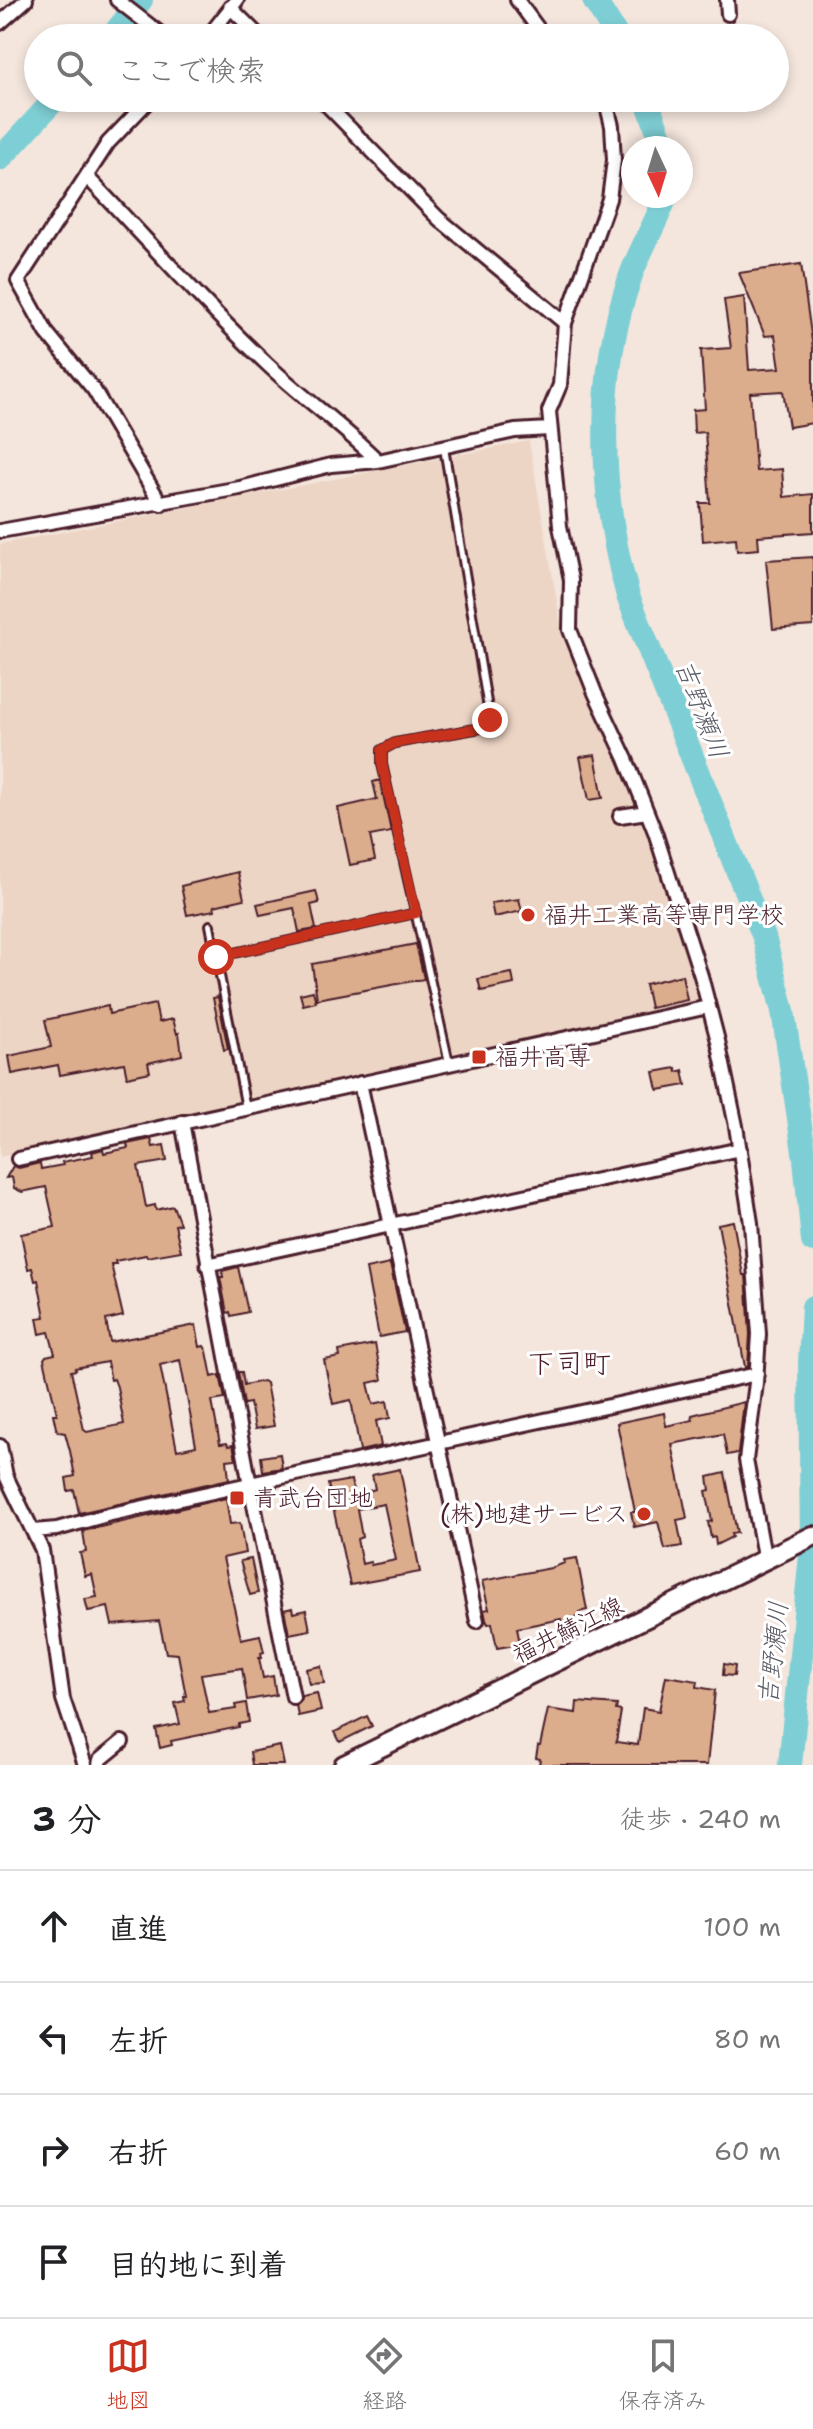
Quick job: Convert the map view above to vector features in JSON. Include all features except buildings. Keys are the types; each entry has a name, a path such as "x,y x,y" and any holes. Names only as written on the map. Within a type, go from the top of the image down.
{"main road":[{"name":"福井鯖江線","path":"357,1762 813,1536"}],"street":[{"path":"0,23 26,0"},
{"path":"117,0 148,24"},
{"path":"517,0 535,24"},
{"path":"727,0 728,14"},
{"path":"218,24 234,4 250,24"},
{"path":"138,112 108,143 18,281 47,333 94,390 161,504"},
{"path":"334,112 439,219 565,323"},
{"path":"608,112 614,160 609,199 565,323 560,385 549,411 560,526 571,580 570,630 647,812 701,976 718,1041 740,1149 753,1239 759,1334 746,1460 771,1559"},
{"path":"87,177 245,343 293,389 350,433 378,461"},
{"path":"0,531 161,504 331,465 378,461 515,431 549,429"},
{"path":"620,816 647,812"},
{"path":"18,1159 708,1007"},
{"path":"360,1083 477,1621"},
{"path":"182,1122 207,1265 293,1697"},
{"path":"207,1265 740,1149"},
{"path":"33,1531 57,1529 107,1515 757,1374"},
{"path":"0,1446 6,1476 42,1550 63,1699 85,1765"},
{"path":"99,1765 100,1760 122,1742"}],"lane":[{"path":"444,448 490,720 481,728 395,743 382,750 382,764 449,1063"},
{"path":"216,957 416,913"},
{"path":"210,925 246,1108"}],"shaded area":[{"path":"529,441 562,630 648,835 699,1001 0,1157 0,544"}],"waterway":[{"path":"122,24 141,0"},
{"name":"吉野瀬川","path":"594,0 609,24"},
{"path":"0,159 43,112"},
{"name":"吉野瀬川","path":"651,112 660,136"},
{"name":"吉野瀬川","path":"661,208 631,275 611,353 605,435 611,517 628,596 764,937 783,1011 805,1159 813,1241"},
{"name":"吉野瀬川","path":"790,1765 812,1545 810,1362 813,1307"}],"place":[{"name":"福井工業高等専門学校","path":"528,915"},
{"name":"福井高専","path":"479,1057"},
{"name":"青武台団地","path":"237,1498"},
{"name":"(株)地建サービス","path":"644,1514"}],"district":[{"name":"下司町","path":"569,1363"}],"route":[{"path":"216,957 416,913 382,764 382,750 395,743 481,728 490,720"}]}
